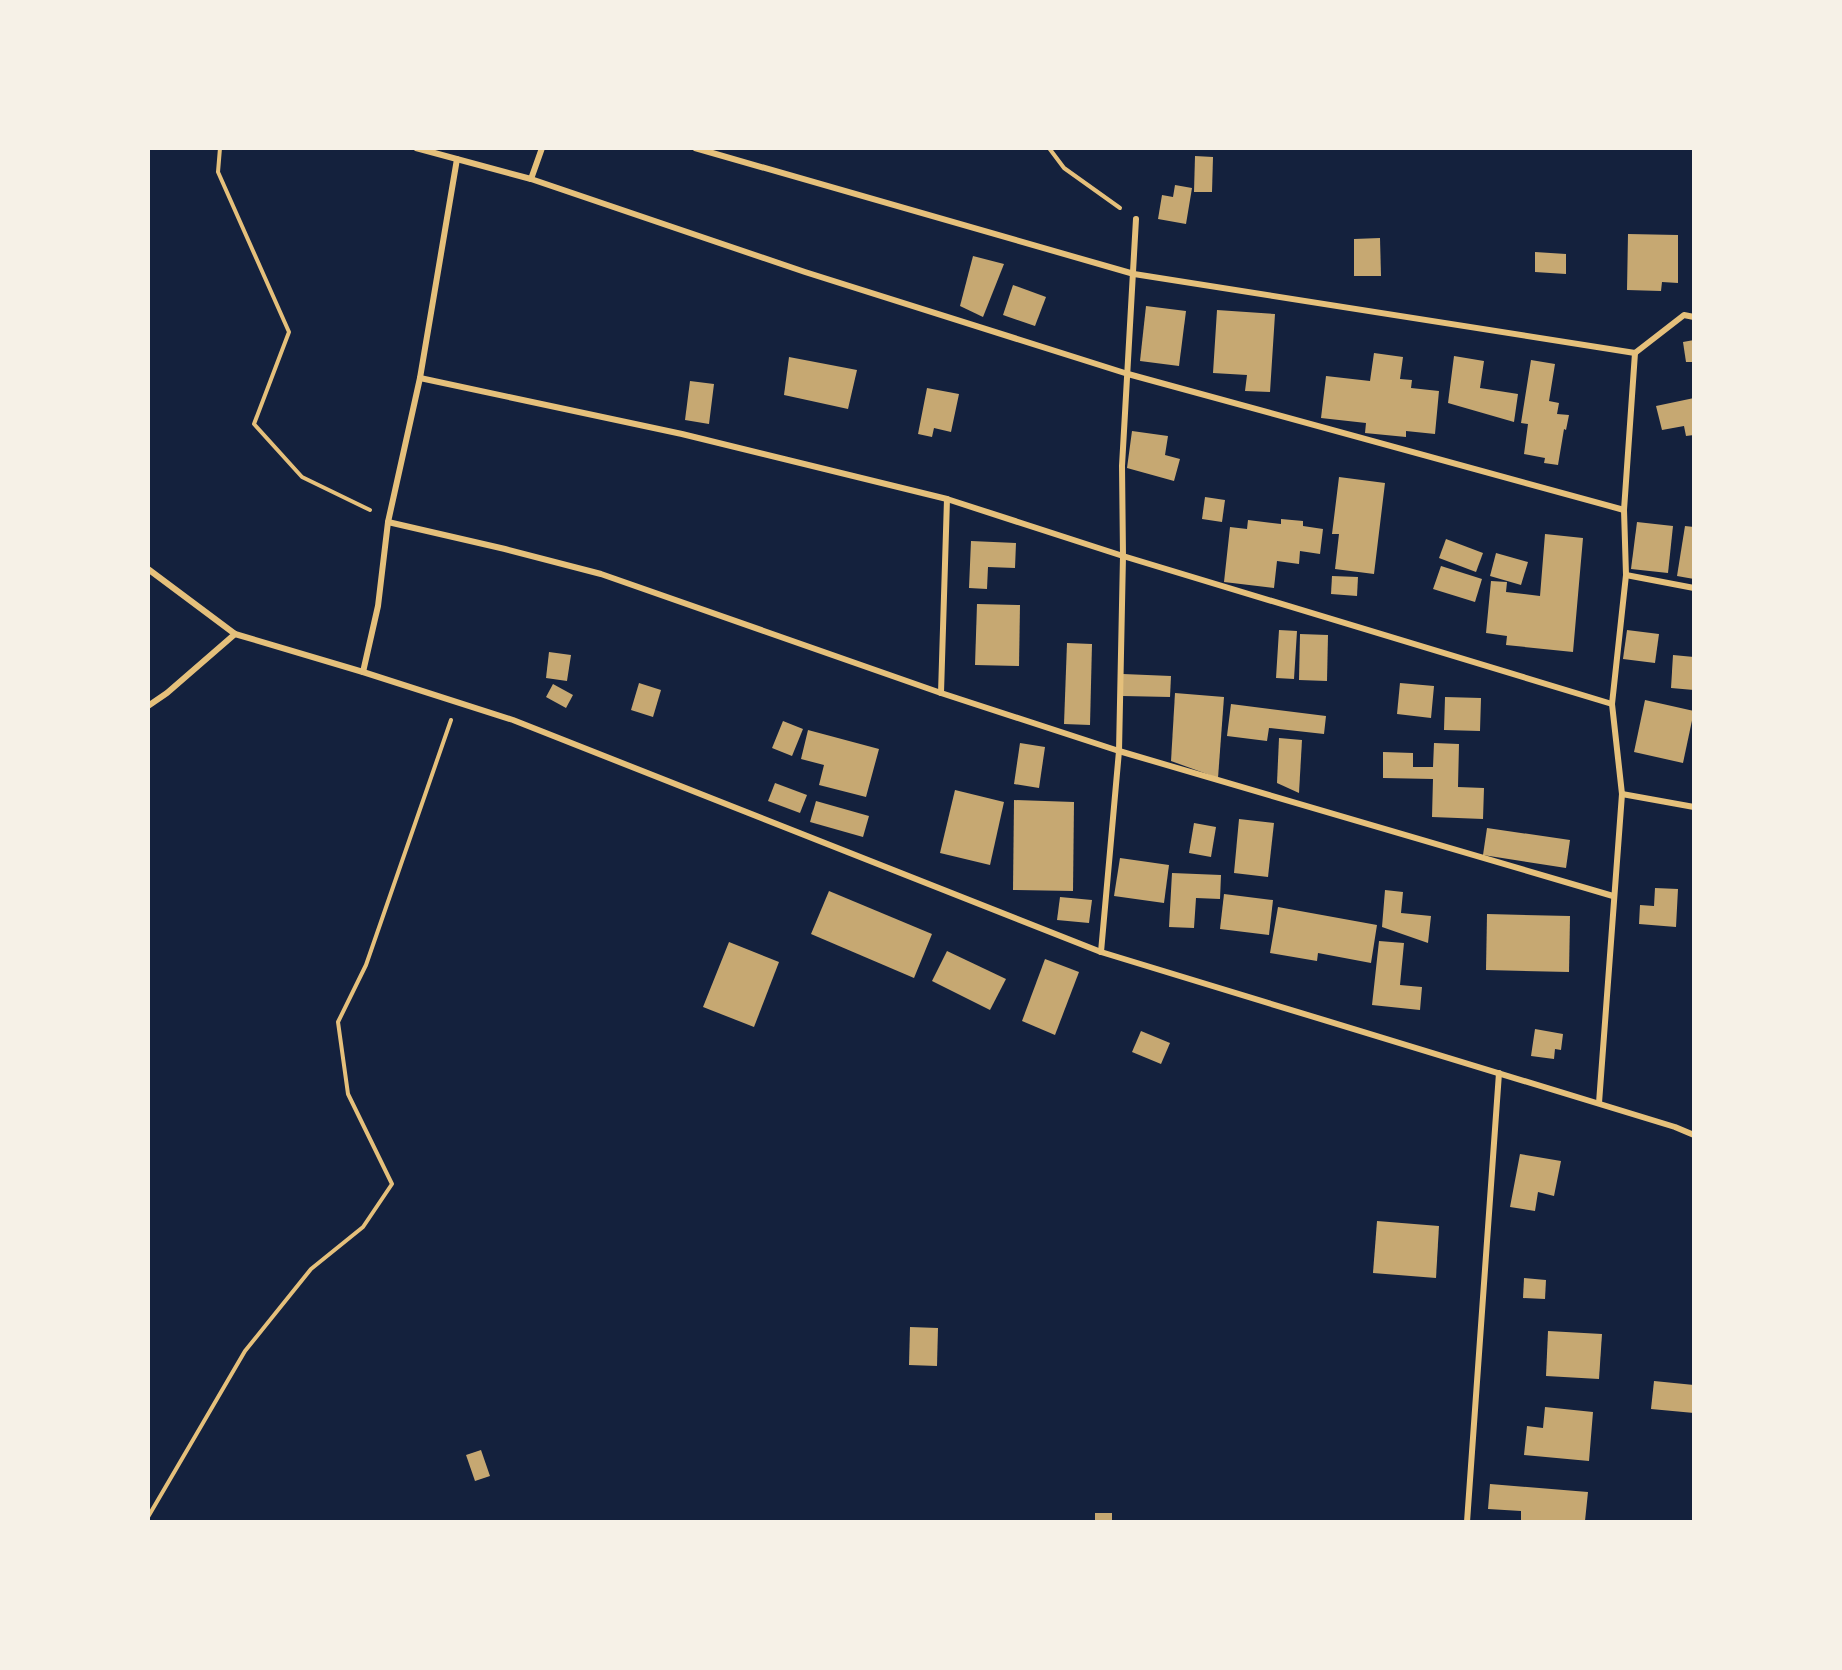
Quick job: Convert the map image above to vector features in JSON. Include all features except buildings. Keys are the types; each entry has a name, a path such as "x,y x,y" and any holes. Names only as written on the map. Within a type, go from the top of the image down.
{"street":[{"path":"416,148 531,179 805,272 1128,374 1623,510"},
{"path":"531,179 542,148"},
{"path":"695,148 1134,274 1635,352 1684,315 1694,316"},
{"path":"363,672 378,606 388,522 420,378 457,159"},
{"path":"1101,952 1119,751 1123,556 1122,466 1136,219"},
{"path":"1599,1103 1622,794 1612,704 1626,575 1623,510 1635,352"},
{"path":"420,378 682,434 947,499 1123,556 1612,704"},
{"path":"941,693 947,499"},
{"path":"388,522 602,574 941,693 1119,751 1613,896"},
{"path":"148,570 235,634 513,720 1101,952 1599,1103 1694,1135"},
{"path":"1626,575 1694,588"},
{"path":"148,706 167,693 235,634"},
{"path":"1622,794 1694,807"},
{"path":"1467,1521 1498,1073"}],"path":[{"path":"220,148 218,172 289,332 254,424 302,477 362,505 388,522"},
{"path":"1049,148 1064,168 1136,219"},
{"path":"148,1517 245,1351 311,1269 363,1227 392,1184 348,1094 338,1022 366,965 458,702"}]}
